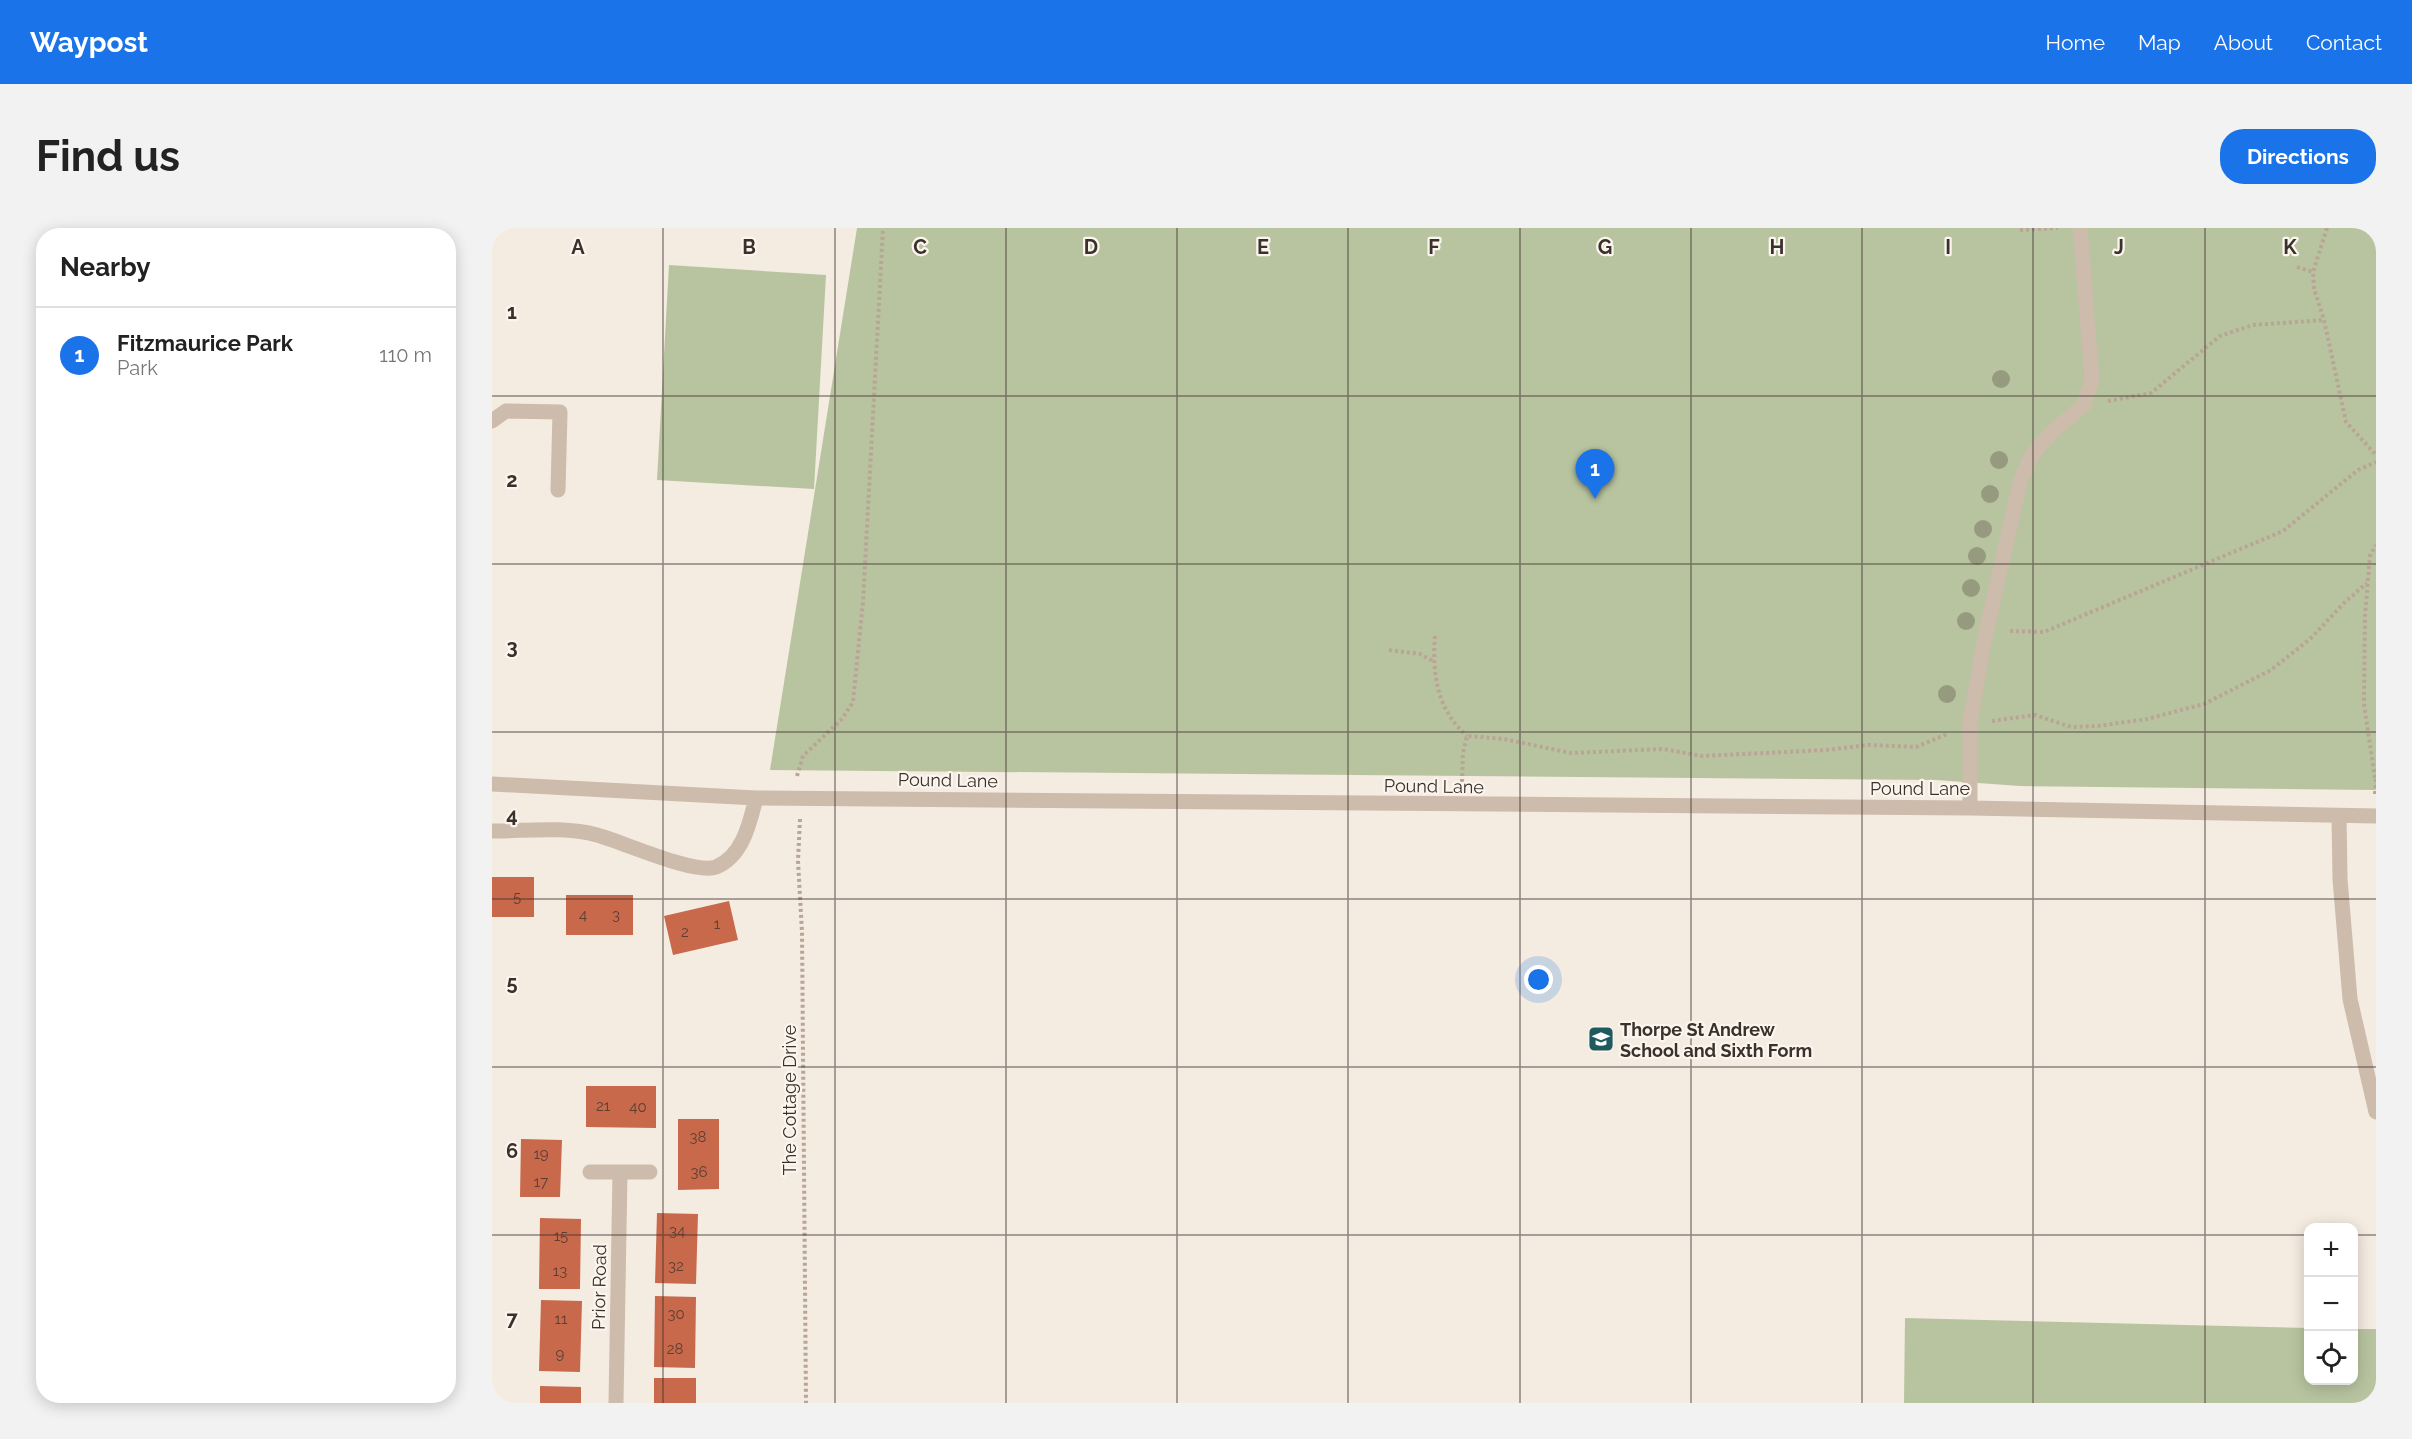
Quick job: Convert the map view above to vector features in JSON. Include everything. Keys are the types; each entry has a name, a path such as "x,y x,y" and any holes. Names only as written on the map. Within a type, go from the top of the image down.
{"street":[{"path":"1970,808 1970,721 1987,630 2020,482 2033,453 2053,431 2084,405 2092,380 2080,228"},
{"path":"492,422 506,411 560,412 558,490"},
{"name":"Pound Lane","path":"492,784 756,798 1461,806 1970,808 2376,816"},
{"path":"492,831 579,831 693,868 715,867 733,856 747,831 756,798"},
{"path":"2338,816 2340,879 2350,999 2376,1112"},
{"path":"590,1172 650,1172"},
{"name":"Prior Road","path":"616,1403 620,1173"}],"path":[{"name":"The Cottage Drive","path":"806,1403 802,932 798,861 801,797 797,777 803,756 842,719 853,702 863,602 883,228"},
{"path":"2020,230 2065,228"},
{"path":"2327,228 2313,272 2314,290 2324,320 2346,422 2376,455"},
{"path":"2297,267 2313,272"},
{"path":"2084,405 2151,393 2220,336 2253,325 2324,320"},
{"path":"1987,630 2044,632 2178,577 2283,531 2358,470 2376,462"},
{"path":"2375,778 2364,704 2367,583 2370,556 2376,545"},
{"path":"1435,636 1433,661 1440,696 1451,722 1467,736 1504,739 1571,753 1663,749 1702,756 1868,745 1916,747 1944,736 1957,726 1970,721 2002,721 2035,715 2071,727 2098,726 2204,705 2271,670 2310,639 2345,602 2367,583"},
{"path":"1389,650 1420,654 1433,661"},
{"path":"1461,806 1463,753 1467,736"}],"green space":[{"path":"857,228 2376,228 2376,790 2020,786 1936,780 770,770"},
{"path":"669,265 826,275 814,489 657,480"},
{"path":"1905,1318 2304,1328 2304,1385 2358,1385 2358,1329 2376,1329 2376,1403 1904,1403"}],"building":[{"path":"492,877 534,877 534,917 492,917"},
{"path":"566,895 633,895 633,935 566,935"},
{"path":"729,901 738,940 673,955 664,916"},
{"path":"586,1086 656,1086 656,1128 586,1127"},
{"path":"678,1119 719,1119 719,1189 678,1190"},
{"path":"521,1139 562,1140 560,1197 520,1197"},
{"path":"657,1213 698,1214 696,1284 655,1283"},
{"path":"540,1218 581,1219 580,1289 539,1289"},
{"path":"655,1296 696,1297 695,1368 654,1367"},
{"path":"541,1300 582,1301 580,1372 539,1371"},
{"path":"654,1378 696,1378 696,1403 654,1403"},
{"path":"540,1386 581,1387 581,1403 540,1403"}],"place":[{"name":"Fitzmaurice Park","path":"1595,499"},
{"name":"Thorpe St Andrew School and Sixth Form","path":"1601,1039"}]}
